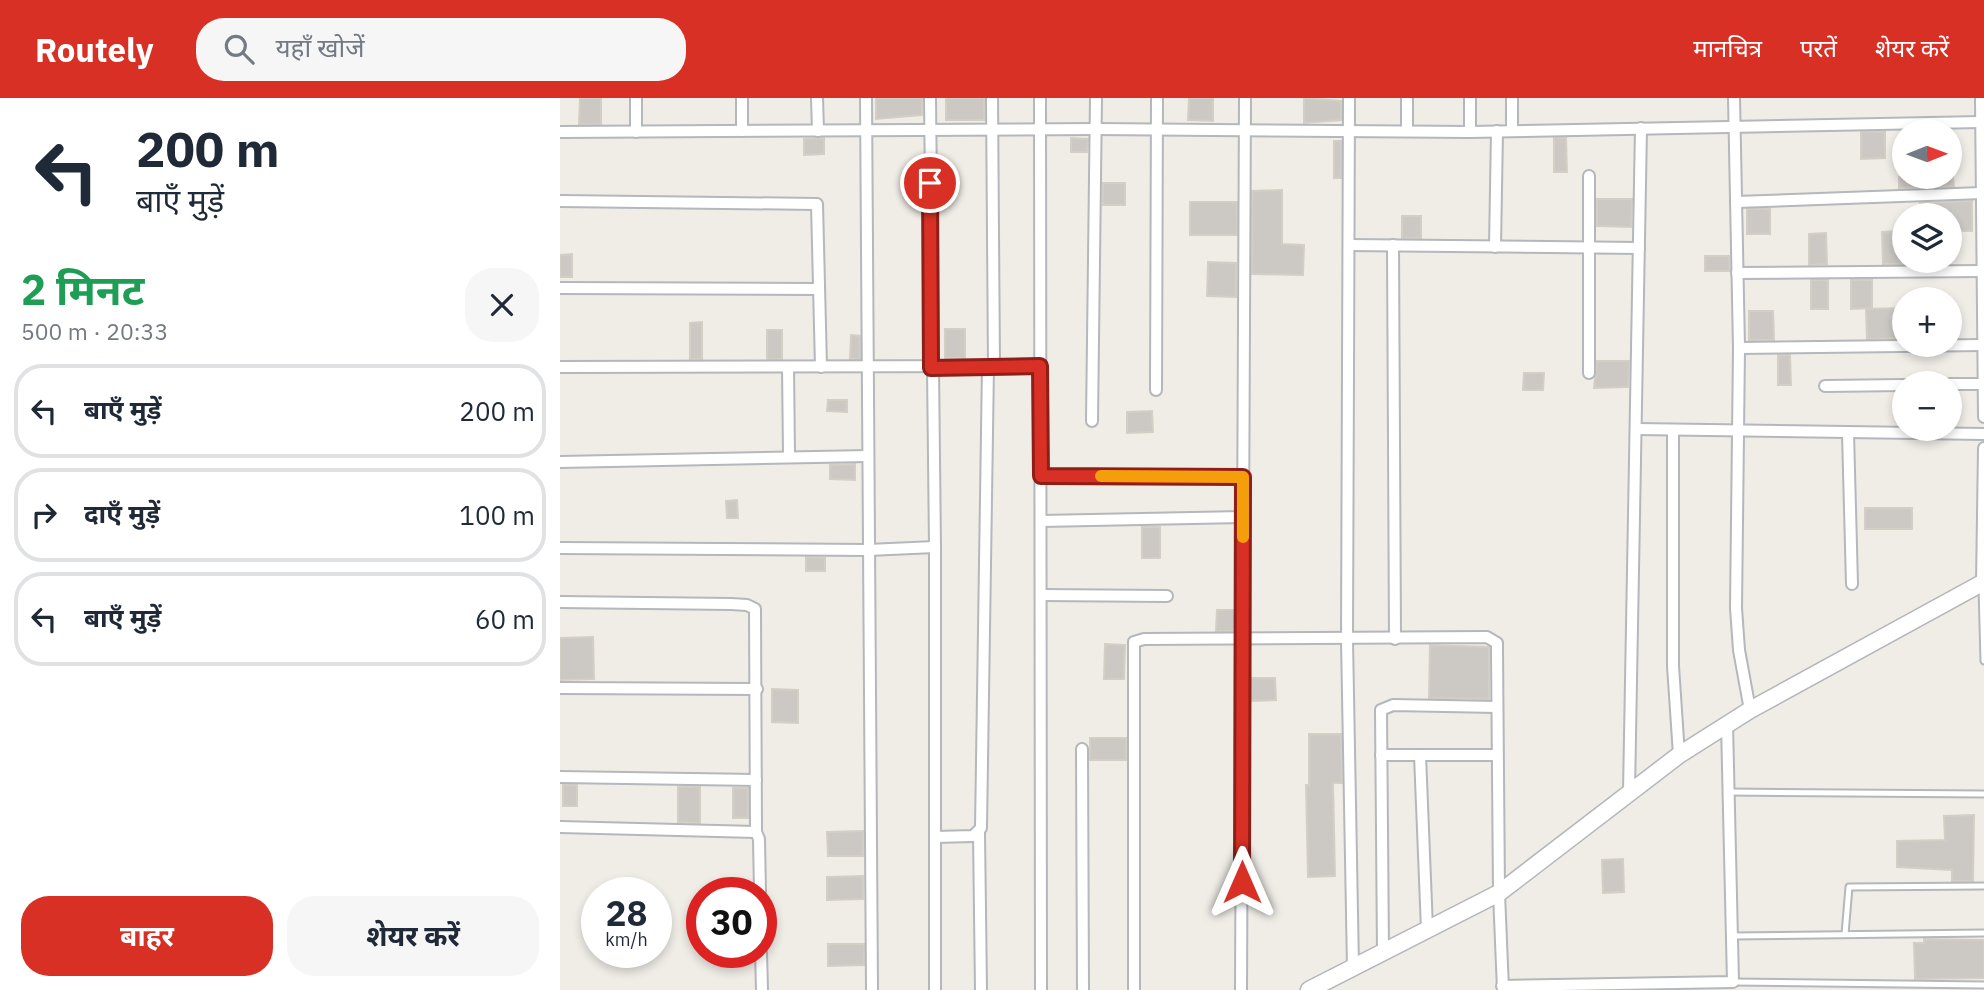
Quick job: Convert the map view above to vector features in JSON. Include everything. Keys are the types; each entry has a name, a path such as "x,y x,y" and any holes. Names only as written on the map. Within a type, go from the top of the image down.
{"street":[{"path":"636,98 636,132"},
{"path":"742,98 742,131"},
{"path":"817,98 818,131"},
{"path":"866,98 872,990"},
{"path":"930,98 935,547 935,990"},
{"path":"981,990 979,833 991,366 992,98"},
{"path":"1040,98 1041,990"},
{"path":"1091,421 1096,98"},
{"path":"1156,390 1157,98"},
{"path":"1241,990 1245,98"},
{"path":"1349,98 1347,639 1353,967"},
{"path":"1407,98 1407,131"},
{"path":"1470,98 1470,132"},
{"path":"1512,98 1512,131"},
{"path":"1734,98 1739,348 1737,608 1739,650 1750,710"},
{"path":"1981,98 1984,417"},
{"path":"560,132 992,129 1349,129 1470,132 1981,122"},
{"path":"1629,792 1641,128"},
{"path":"1495,247 1497,131"},
{"path":"1589,176 1589,373"},
{"path":"1736,202 1982,193"},
{"path":"560,201 814,203 818,209 821,367"},
{"path":"1349,245 1639,248"},
{"path":"1394,245 1395,639"},
{"path":"1737,273 1982,271"},
{"path":"560,288 819,289"},
{"path":"1739,348 1983,345"},
{"path":"560,368 1040,366"},
{"path":"788,367 789,455"},
{"path":"1962,384 1984,384"},
{"path":"1825,386 1892,385"},
{"path":"1636,429 1984,434"},
{"path":"1673,430 1673,666 1679,755"},
{"path":"1848,433 1852,584"},
{"path":"1309,990 1499,893 1629,792 1727,724 1983,582 1984,448"},
{"path":"560,462 789,455 868,456"},
{"path":"1041,476 1243,477"},
{"path":"1041,521 1243,517"},
{"path":"560,548 867,550 935,547"},
{"path":"1041,595 1167,596"},
{"path":"560,602 731,604 752,607 756,618 756,832 760,839 760,877"},
{"path":"1133,990 1134,642 1144,639 1493,638 1497,651 1499,893 1503,988 1733,982 1727,724"},
{"path":"560,688 757,689"},
{"path":"1383,951 1380,716 1385,707 1497,707"},
{"path":"1082,749 1083,990"},
{"path":"1381,755 1497,755"},
{"path":"1420,755 1427,929"},
{"path":"560,777 756,780"},
{"path":"560,827 756,832"},
{"path":"935,838 974,836 979,833"},
{"path":"761,968 762,990"}],"lane":[{"path":"1983,582 1984,661"},
{"path":"1728,792 1984,794"},
{"path":"1845,934 1849,887 1984,886"},
{"path":"1732,936 1984,933"},
{"path":"1733,982 1984,985"}],"building":[{"path":"580,98 601,98 601,124 579,124"},
{"path":"876,98 922,98 922,115 876,119"},
{"path":"946,98 984,98 984,120 946,120"},
{"path":"1189,98 1213,98 1213,121 1188,120"},
{"path":"1304,98 1341,101 1341,120 1304,123"},
{"path":"1861,132 1885,132 1885,158 1861,159"},
{"path":"824,138 824,154 804,155 804,139"},
{"path":"1071,138 1088,139 1087,152 1071,152"},
{"path":"1554,138 1566,138 1567,172 1554,172"},
{"path":"1334,141 1341,141 1341,178 1334,178"},
{"path":"1103,183 1125,183 1125,205 1103,205"},
{"path":"1282,190 1282,244 1304,245 1303,275 1252,274 1252,191"},
{"path":"1597,199 1632,199 1631,227 1597,226"},
{"path":"1972,201 1972,231 1962,231 1962,203 1920,203"},
{"path":"1190,202 1237,202 1237,235 1190,235"},
{"path":"1747,209 1770,209 1770,234 1747,234"},
{"path":"1402,216 1421,216 1421,238 1402,238"},
{"path":"1892,231 1892,264 1883,264 1882,232"},
{"path":"1826,233 1827,264 1809,265 1809,234"},
{"path":"572,254 572,277 560,277 560,255"},
{"path":"1705,256 1729,256 1730,271 1705,271"},
{"path":"1208,262 1236,263 1236,297 1207,296"},
{"path":"1811,280 1828,280 1828,309 1811,309"},
{"path":"1851,280 1872,280 1872,308 1851,309"},
{"path":"1892,308 1892,338 1867,339 1866,309"},
{"path":"1749,311 1773,311 1774,340 1749,340"},
{"path":"702,322 702,359 690,359 690,323"},
{"path":"945,329 965,329 965,358 945,358"},
{"path":"767,330 782,330 782,359 767,359"},
{"path":"851,335 860,336 860,359 850,359"},
{"path":"1778,355 1790,355 1791,385 1778,385"},
{"path":"1597,361 1629,361 1628,387 1594,388"},
{"path":"1524,373 1544,373 1543,390 1523,390"},
{"path":"828,400 847,400 847,412 827,411"},
{"path":"1152,411 1153,432 1127,433 1127,412"},
{"path":"855,464 855,480 830,479 830,465"},
{"path":"737,500 738,518 727,518 726,501"},
{"path":"1865,508 1912,508 1912,529 1865,529"},
{"path":"1142,527 1160,527 1160,558 1142,558"},
{"path":"806,557 825,558 825,571 806,571"},
{"path":"1217,610 1235,610 1235,631 1216,631"},
{"path":"593,637 594,679 560,680 560,638"},
{"path":"1105,644 1125,645 1124,679 1104,679"},
{"path":"1430,645 1489,647 1489,699 1429,698"},
{"path":"1250,678 1275,678 1276,700 1250,701"},
{"path":"772,689 798,690 798,723 772,722"},
{"path":"1309,734 1341,734 1342,783 1333,783 1335,876 1308,877 1306,785 1309,785"},
{"path":"1090,738 1126,738 1126,760 1090,760"},
{"path":"563,785 577,785 577,806 563,806"},
{"path":"678,787 700,787 700,823 678,822"},
{"path":"733,788 748,788 748,818 733,818"},
{"path":"1974,815 1973,881 1952,881 1952,870 1897,867 1897,841 1945,840 1944,816"},
{"path":"863,831 863,856 828,856 827,832"},
{"path":"1623,859 1624,892 1603,893 1602,860"},
{"path":"863,876 863,899 827,900 827,877"},
{"path":"1924,939 1984,940 1984,978 1915,979 1914,943 1924,943"},
{"path":"828,944 864,944 864,965 828,966"}],"slow traffic":[{"path":"1101,476 1243,477 1243,537"}],"route":[{"path":"930,183 931,368 1040,366 1041,476 1243,477 1242,882"}]}
